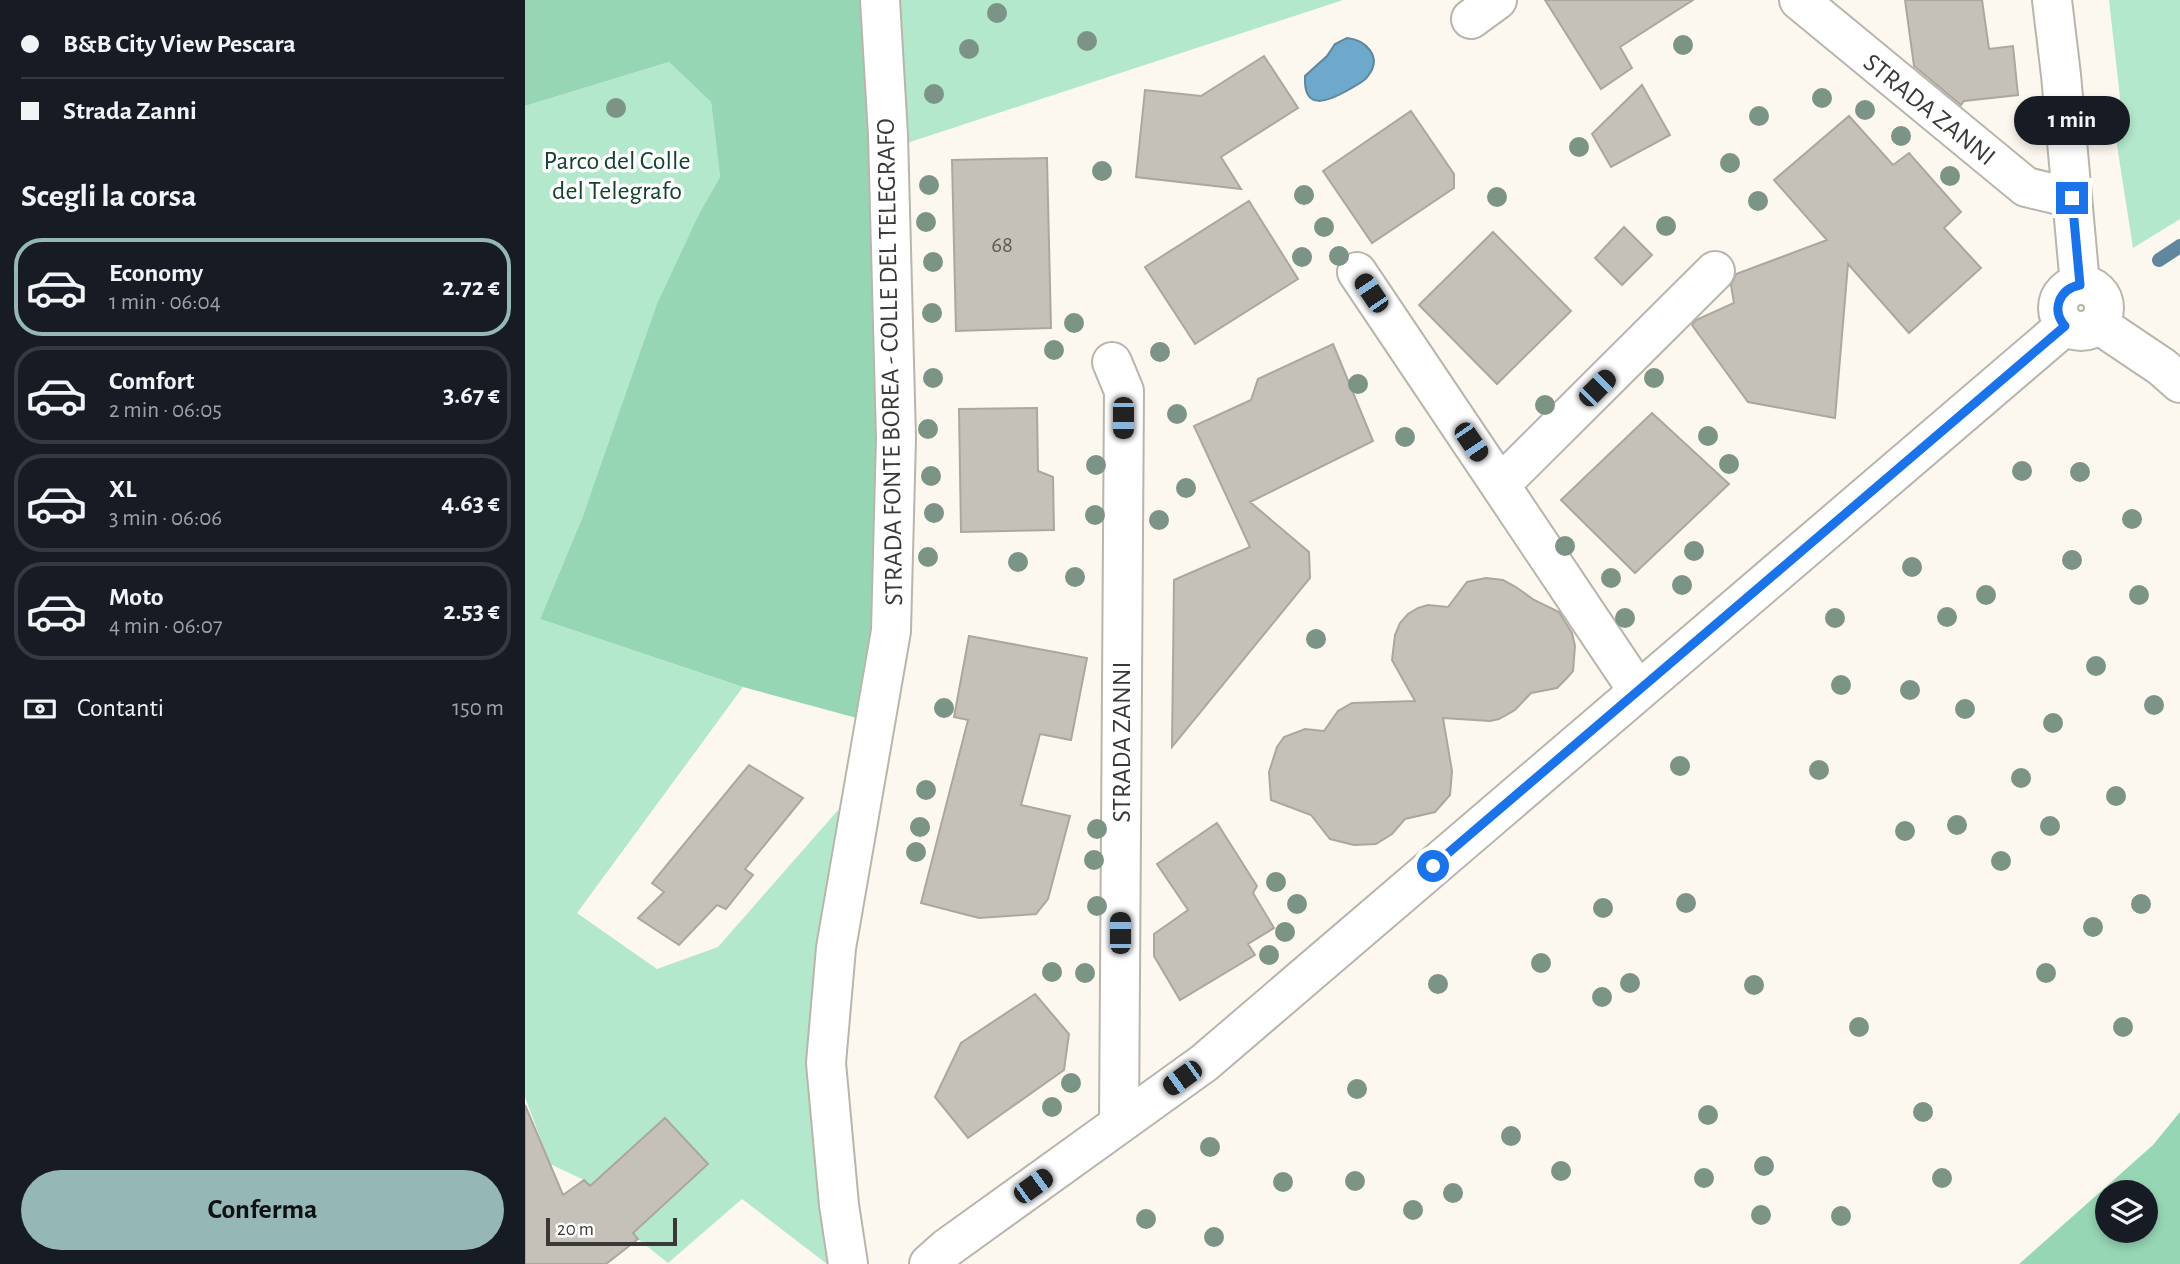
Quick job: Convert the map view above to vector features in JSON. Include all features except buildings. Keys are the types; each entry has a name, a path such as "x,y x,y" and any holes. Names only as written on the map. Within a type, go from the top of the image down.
{"street":[{"name":"STRADA FONTE BOREA - COLLE DEL TELEGRAFO","path":"848,1264 839,1205 825,1063 836,948 891,631 895,438 888,135 880,0"},
{"name":"STRADA ZANNI","path":"1799,0 2026,187 2072,198"},
{"path":"929,1264 947,1248 1204,1063 1639,691 2082,325 2104,310 2103,302 2094,289 2080,285 2052,0"},
{"path":"1500,485 1714,271"},
{"path":"1357,272 1639,691"},
{"path":"2082,325 2162,367 2180,383"},
{"name":"STRADA ZANNI","path":"1112,362 1124,391 1119,1124"}],"green space":[{"path":"525,0 880,0 875,723 743,687 540,619 583,516 657,304 700,212 720,177 711,102 669,62 525,106"},
{"path":"891,0 1343,0 901,145"},
{"path":"2109,0 2180,0 2180,219 2133,248 2116,139 2120,98"},
{"name":"Parco del Colle del Telegrafo","path":"669,62 711,102 720,177 700,212 583,516 540,619 743,687 577,913 657,969 718,947 839,809 818,1007 838,1264 827,1264 742,1199 668,1263 638,1239 584,1180 550,1164 525,1097 525,106","holes":["665,1118 708,1164 674,1195 632,1149"]},
{"path":"2180,1112 2180,1264 2019,1264 2095,1197 2095,1243 2158,1243 2158,1180 2114,1180 2153,1145"}],"water":[{"path":"1347,38 1366,46 1373,56 1372,69 1364,80 1342,93 1326,100 1313,100 1305,88 1305,76 1327,56 1335,44"}],"waterway":[{"path":"2159,260 2180,246"}],"route":[{"path":"1433,866 2065,326 2058,314 2059,300 2067,290 2080,285 2072,198"}]}
